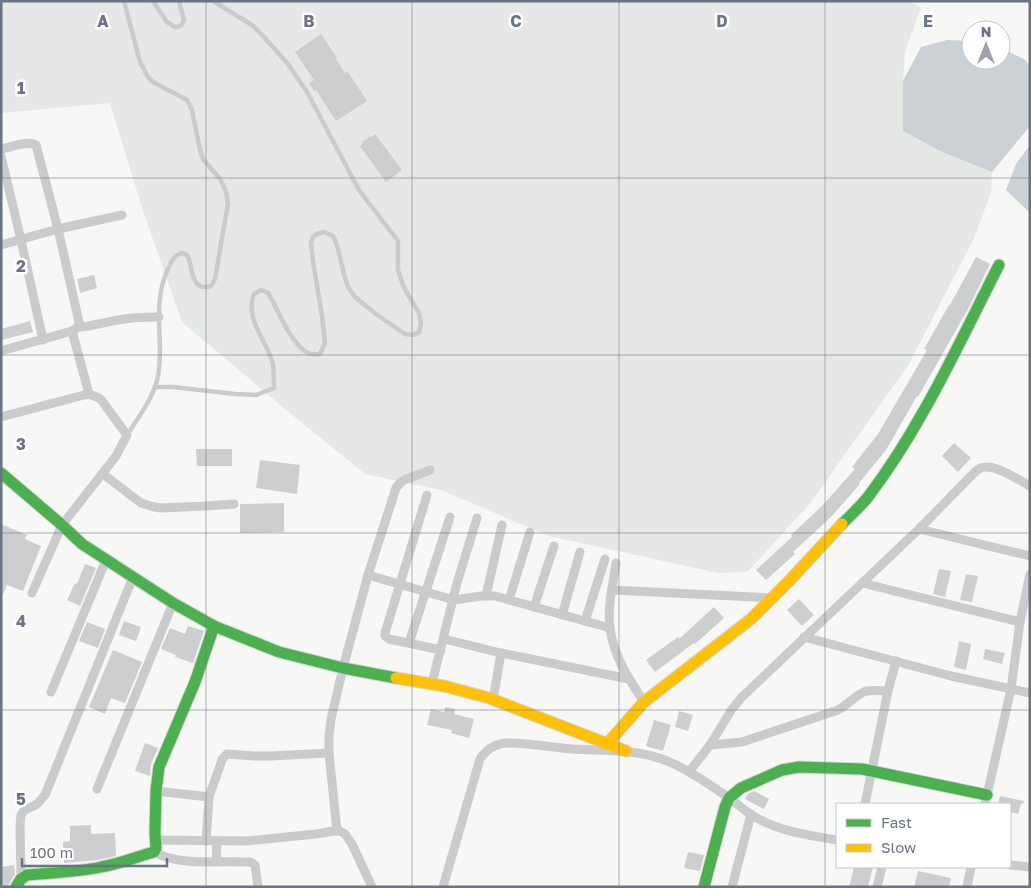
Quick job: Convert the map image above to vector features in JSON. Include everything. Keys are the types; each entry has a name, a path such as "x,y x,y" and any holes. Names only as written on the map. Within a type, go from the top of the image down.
{"street":[{"path":"1,150 28,143 36,145 58,229 79,322 75,329 89,394"},
{"path":"1,156 43,340"},
{"path":"1,245 122,214"},
{"path":"607,744 644,702 750,618 772,598 855,511 878,484 926,405 998,265"},
{"path":"1,351 75,329 116,320 159,317"},
{"path":"1,417 60,400 89,394 102,401 128,435 116,456 62,525 32,593"},
{"path":"689,772 710,745 741,698 919,529 975,472 981,468 990,467 1030,486"},
{"path":"337,830 329,736 331,718 343,668 368,575 398,485 404,480 430,470"},
{"path":"1,473 82,544 214,626 279,652 343,668 458,689 494,700 626,752"},
{"path":"102,474 148,506 161,508 234,504"},
{"path":"428,495 384,633 389,639 441,650"},
{"path":"409,643 450,517"},
{"path":"432,684 477,518"},
{"path":"486,596 502,525"},
{"path":"919,529 1030,556"},
{"path":"509,600 530,532"},
{"path":"534,607 554,546"},
{"path":"562,615 580,552"},
{"path":"51,692 106,560"},
{"path":"585,621 605,560"},
{"path":"616,563 610,605 610,628 624,672 644,702"},
{"path":"704,887 729,798 741,788 790,768 872,770 986,800 1011,689 1020,622 1030,574"},
{"path":"368,575 454,600 496,596 610,628"},
{"path":"19,883 21,814 24,810 36,805 45,794 133,577"},
{"path":"862,583 1020,622"},
{"path":"612,590 772,598"},
{"path":"97,789 173,602"},
{"path":"214,626 195,682 159,768 156,790 155,846 162,856 172,859 245,862 253,864 256,869 258,887"},
{"path":"804,637 951,676 1030,693"},
{"path":"444,640 629,679"},
{"path":"494,700 501,653"},
{"path":"865,803 896,661"},
{"path":"710,745 752,740 845,707 866,691 888,691"},
{"path":"443,887 480,758 490,747 496,745 514,743 626,752 652,756 668,761 689,772 767,823 793,832 836,840"},
{"path":"206,841 209,797 220,763 226,754 271,756 329,753"},
{"path":"156,790 209,797"},
{"path":"732,887 751,814"},
{"path":"19,883 27,876 121,864 155,846 206,841 260,840 337,830 345,834 352,844 372,887"},
{"path":"216,862 217,841"},
{"path":"1011,865 1029,866"},
{"path":"877,887 882,868"},
{"path":"967,887 971,868"}],"lane":[{"path":"124,1 137,53 144,70 153,82 187,100 192,110 203,159 220,179 228,197 213,284 207,287 200,285 195,280 188,256 184,253 176,255 163,279 159,303 159,373 155,387 128,435"},
{"path":"153,1 167,22 175,27 182,26 184,20 179,1"},
{"path":"155,387 174,387 256,395 274,388 272,364 253,318 251,302 254,294 261,290 268,293 295,342 307,353 320,354 325,343 311,243 313,237 324,232 333,236 338,245 348,287 355,297 405,334 413,335 420,332 419,313 404,288 398,270 398,241 359,190 307,92 288,64 252,25 213,1"}],"shaded area":[{"path":"1,1 910,1 921,8 905,51 903,131 942,152 992,172 991,193 974,238 909,364 809,505 747,572 718,573 549,536 441,490 365,474 182,322 143,211 110,103 1,113"},
{"path":"947,40 961,41 961,70 1011,70 1011,53 1024,59 1030,66 1030,126 992,172 942,152 903,131 903,81 921,47"},
{"path":"1030,145 1030,213 1006,190 1016,164"}],"building":[{"path":"321,34 345,73 348,72 367,101 336,121 316,90 314,91 309,83 314,80 295,52"},
{"path":"375,134 402,170 386,182 360,146 362,142"},
{"path":"976,257 990,264 968,309 886,450 831,517 793,552 795,554 766,580 756,570 822,506 855,469 852,467 878,434 927,350 924,349"},
{"path":"94,275 97,288 80,293 77,279"},
{"path":"30,321 33,332 1,340 1,329"},
{"path":"954,443 971,458 958,472 942,456"},
{"path":"196,449 232,449 232,466 197,466"},
{"path":"260,460 300,465 297,494 256,488"},
{"path":"284,503 284,532 240,533 240,504"},
{"path":"1,524 27,535 25,539 41,546 23,591 7,585 1,599"},
{"path":"85,564 96,568 80,606 67,600 75,583 77,584"},
{"path":"939,569 951,571 945,597 933,594"},
{"path":"966,574 978,576 972,602 960,600"},
{"path":"799,599 814,615 802,626 787,610"},
{"path":"714,607 724,618 695,644 655,672 646,660 678,637 679,639"},
{"path":"124,621 141,627 136,641 119,635"},
{"path":"87,622 105,629 98,648 79,641"},
{"path":"188,626 204,631 193,663 175,657 176,655 161,649 170,628 185,634"},
{"path":"959,641 971,644 966,670 954,667"},
{"path":"985,649 1005,653 1002,664 983,659"},
{"path":"113,650 142,662 125,703 111,698 105,714 89,707"},
{"path":"445,707 455,709 454,714 474,719 469,738 451,733 452,730 427,725 431,709 444,712"},
{"path":"679,711 693,715 688,731 675,727"},
{"path":"654,720 671,725 663,751 646,746"},
{"path":"145,743 158,748 151,764 150,776 135,771"},
{"path":"754,791 769,799 764,809 745,799 748,794"},
{"path":"1000,796 1024,801 1018,814 1011,812 1011,803 998,803"},
{"path":"91,825 91,834 115,833 116,856 98,860 64,863 63,842 70,841 70,826"},
{"path":"688,852 704,855 700,871 684,868"},
{"path":"14,865 15,874 8,886 1,886 1,867"},
{"path":"854,868 873,868 868,887 849,887"},
{"path":"918,871 951,878 949,887 914,887"}],"traffic: fast":[{"path":"842,524 868,497 906,442 939,384 999,265"},
{"path":"1,473 82,544 173,603 214,626 279,652 343,668 396,678"},
{"path":"16,887 21,879 27,875 92,869 154,852 156,848 156,791 159,767 195,682 214,626"},
{"path":"704,887 729,798 741,788 782,770 799,767 862,769 987,795"}],"traffic: slow":[{"path":"607,744 644,702 751,619 842,524"},
{"path":"396,678 444,686 489,698 626,751"}]}
